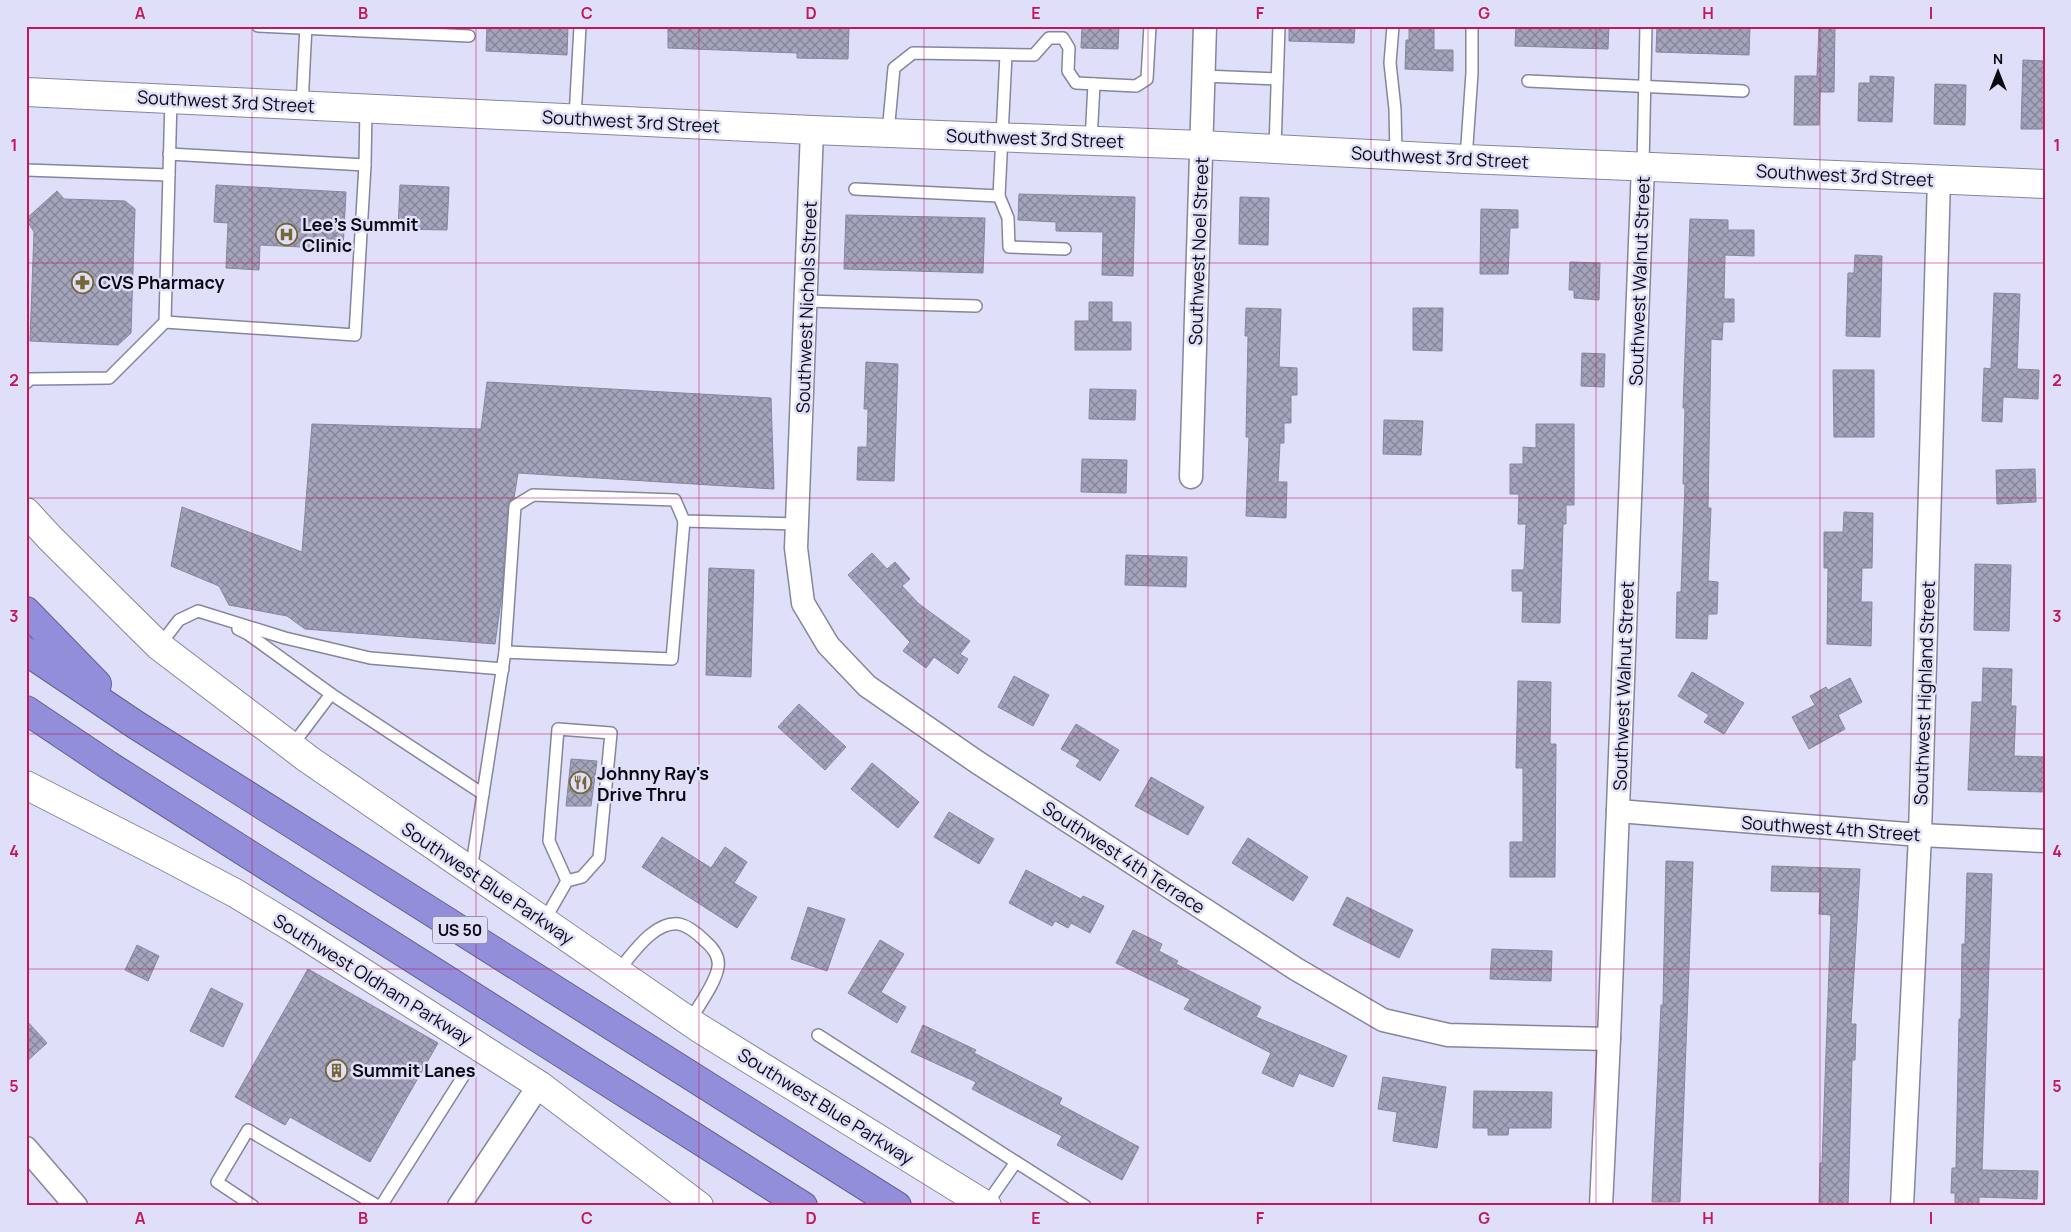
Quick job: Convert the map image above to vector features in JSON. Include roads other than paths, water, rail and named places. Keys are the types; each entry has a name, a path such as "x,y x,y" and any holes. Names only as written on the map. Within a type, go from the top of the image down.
{"highway":[{"path":"26,611 136,725"},
{"name":"US 50","path":"26,651 136,725 897,1206"},
{"name":"US 50","path":"26,710 125,775 803,1206"}],"main road":[{"name":"Southwest 3rd Street","path":"26,92 812,130 1200,144 1466,159 2045,184"},
{"name":"Southwest Blue Parkway","path":"26,512 159,646 291,747 690,1021 986,1206"},
{"name":"Southwest Oldham Parkway","path":"26,785 234,893 292,928 539,1085 698,1206"}],"street":[{"name":"Southwest Noel Street","path":"1192,477 1204,26"},
{"name":"Southwest Nichols Street","path":"799,484 812,130"},
{"name":"Southwest Walnut Street","path":"1601,1206 1643,166"},
{"name":"Southwest Highland Street","path":"1902,1206 1920,835 1939,180"},
{"name":"Southwest 4th Terrace","path":"799,484 796,548 803,603 828,645 867,686 977,762 1296,969 1383,1020 1448,1035 1609,1039"},
{"name":"Southwest 4th Street","path":"1618,811 1920,835 2045,841"},
{"path":"459,1206 539,1085"},
{"path":"26,1148 76,1206"}],"lane":[{"path":"258,26 469,36"},
{"path":"575,118 580,26"},
{"path":"888,132 894,68 913,53 1034,55 1049,38 1063,38 1069,48 1068,71 1076,83 1136,86 1147,79 1150,26"},
{"path":"1275,148 1279,26"},
{"path":"1393,26 1390,63 1395,109 1396,155"},
{"path":"1466,159 1472,73 1472,26"},
{"path":"1643,166 1646,26"},
{"path":"302,105 306,27"},
{"path":"1006,55 999,196 1008,218 1009,247 1065,249"},
{"path":"1203,76 1277,79"},
{"path":"1528,81 1743,91"},
{"path":"1091,140 1094,84"},
{"path":"28,379 109,378 165,322 171,99"},
{"path":"165,322 355,335 365,165 366,108"},
{"path":"169,154 365,165"},
{"path":"26,170 169,175"},
{"path":"855,189 999,196"},
{"path":"806,301 976,306"},
{"path":"471,872 506,652 514,506 533,495 675,500 684,521 672,659 506,652"},
{"path":"684,521 797,524"},
{"path":"159,646 179,620 198,611 285,638 370,658 503,669"},
{"path":"198,611 248,634 331,694 483,794"},
{"path":"291,747 331,694"},
{"path":"544,921 567,881 582,877 599,858 611,733 558,729 549,841 567,881"},
{"path":"618,972 651,934 659,928 679,924 689,928 715,951 718,961 715,976 690,1021"},
{"path":"818,1034 1085,1206"},
{"path":"253,1206 217,1182 248,1130 379,1206 464,1075"},
{"path":"986,1206 1016,1162"}],"place":[{"name":"Lee's Summit Clinic","path":"286,234"},
{"name":"CVS Pharmacy","path":"82,282"},
{"name":"Johnny Ray's Drive Thru","path":"581,783"},
{"name":"Summit Lanes","path":"336,1070"}]}
